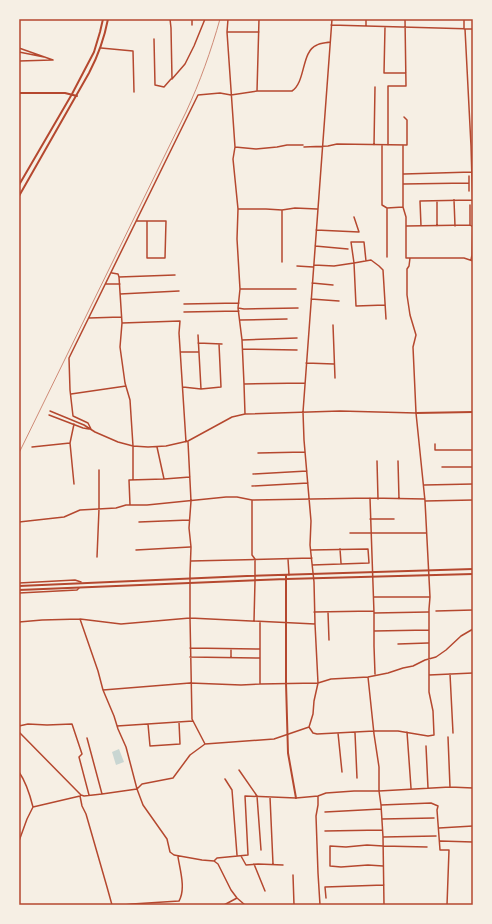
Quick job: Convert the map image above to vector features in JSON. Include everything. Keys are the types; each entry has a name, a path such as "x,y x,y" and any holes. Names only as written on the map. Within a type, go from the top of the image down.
{"street":[{"path":"19,185 72,94 94,52 103,19"},
{"path":"19,196 90,73 101,48 108,19"},
{"path":"170,19 172,79"},
{"path":"192,19 192,25"},
{"path":"154,39 155,85 164,87 185,64 205,19"},
{"path":"228,19 227,32 235,147 233,159 238,209 237,239 240,289 239,309 243,349 245,414"},
{"path":"257,91 259,19"},
{"path":"309,727 313,714 318,683 314,612 314,579 311,550 311,521 303,412 332,19"},
{"path":"366,19 366,26"},
{"path":"388,145 388,86 406,86 405,19"},
{"path":"403,145 403,207 406,217 406,258 464,258 472,260 472,146 464,19"},
{"path":"332,26 473,29"},
{"path":"384,27 384,73 406,73"},
{"path":"227,32 259,32"},
{"path":"91,429 88,423 73,416 69,358 198,95 220,93 231,95 257,91 292,91 300,80 310,50 317,45 330,42"},
{"path":"19,48 54,60"},
{"path":"101,48 134,51 134,92"},
{"path":"19,52 54,60"},
{"path":"19,61 54,60"},
{"path":"374,145 375,87"},
{"path":"19,93 65,93 76,96"},
{"path":"235,147 256,149 277,148 287,145 323,147 337,144 407,145 408,120 404,117"},
{"path":"382,145 382,205 387,208 403,207"},
{"path":"403,174 472,172"},
{"path":"468,176 470,192"},
{"path":"403,184 469,183"},
{"path":"454,200 455,226"},
{"path":"421,226 420,201 472,200"},
{"path":"437,201 438,226"},
{"path":"470,205 470,225"},
{"path":"387,208 387,257"},
{"path":"238,209 318,209"},
{"path":"282,210 282,262"},
{"path":"316,230 359,232 354,217"},
{"path":"136,221 147,221 166,221 165,258 148,258 147,221"},
{"path":"406,226 470,225 473,227"},
{"path":"366,261 364,242 351,242 354,263 356,306 385,305"},
{"path":"315,246 348,249"},
{"path":"309,727 313,733 398,731 428,736 434,735 429,675 429,571 424,485 416,413 413,347 416,335 410,315 407,294 407,270 410,258"},
{"path":"297,266 334,266 371,260 383,270 386,319"},
{"path":"111,272 118,274 120,284 122,324 120,347 126,386 130,400 133,446 133,480"},
{"path":"119,277 175,275"},
{"path":"312,283 334,285"},
{"path":"106,284 120,284"},
{"path":"240,289 296,289"},
{"path":"120,294 179,291"},
{"path":"311,299 339,301"},
{"path":"184,304 239,303"},
{"path":"184,312 298,308"},
{"path":"89,318 121,317"},
{"path":"240,320 287,320"},
{"path":"122,324 180,321 179,333 191,501 189,528 191,547 190,682 192,718 205,744"},
{"path":"333,325 335,378"},
{"path":"198,335 201,389"},
{"path":"242,340 297,338"},
{"path":"198,344 222,344"},
{"path":"183,387 201,389 221,387 219,344"},
{"path":"243,349 297,350"},
{"path":"181,352 199,352"},
{"path":"306,363 334,364"},
{"path":"244,384 305,383"},
{"path":"71,394 126,386"},
{"path":"50,411 84,425 95,432 118,442 133,446 166,446 187,441 232,417 245,414 340,411 416,413 473,412"},
{"path":"49,415 83,428 91,429"},
{"path":"74,424 70,443 74,484"},
{"path":"32,447 70,443"},
{"path":"435,444 435,450 473,450"},
{"path":"157,446 164,479"},
{"path":"258,453 305,452"},
{"path":"377,461 378,499"},
{"path":"398,461 399,499"},
{"path":"442,467 473,467"},
{"path":"97,557 99,470"},
{"path":"253,474 307,471"},
{"path":"130,505 129,480 190,477"},
{"path":"252,486 308,482"},
{"path":"424,485 473,484"},
{"path":"19,522 64,518 80,510 116,508 130,505 147,505 226,497 237,497 252,500 370,498 473,500"},
{"path":"370,498 374,597 375,675"},
{"path":"252,500 252,556 255,559 254,621"},
{"path":"370,519 394,519"},
{"path":"139,522 190,520"},
{"path":"350,533 426,533"},
{"path":"136,550 191,547"},
{"path":"340,549 341,564"},
{"path":"311,550 368,549 368,563 312,565"},
{"path":"191,561 312,558"},
{"path":"288,559 285,622 288,753 296,798"},
{"path":"19,584 473,569"},
{"path":"19,591 81,587 190,584 286,579 473,574"},
{"path":"19,584 75,580 83,583"},
{"path":"19,591 77,590 81,587"},
{"path":"374,597 430,597"},
{"path":"436,611 473,610"},
{"path":"314,612 429,612"},
{"path":"328,612 329,640"},
{"path":"19,622 80,619 121,624 190,618 315,624"},
{"path":"80,619 104,690 126,747 143,806 167,839 170,852 178,856 214,861 218,864 237,898 245,905"},
{"path":"260,622 260,684"},
{"path":"104,690 190,682 241,685 318,683 331,679 388,673 436,657 461,636 473,629"},
{"path":"374,631 429,630"},
{"path":"398,644 429,643"},
{"path":"190,648 260,649"},
{"path":"230,657 231,649"},
{"path":"190,657 260,658"},
{"path":"429,675 473,673"},
{"path":"450,674 453,733"},
{"path":"368,676 379,767 379,791 382,809 384,905"},
{"path":"117,726 193,721"},
{"path":"148,724 150,746 180,744 179,722"},
{"path":"19,726 28,724 72,724 82,754 78,757 89,795"},
{"path":"33,807 80,796 137,789 142,784 173,778 190,755 205,744 274,738 309,727"},
{"path":"19,732 80,796 112,905"},
{"path":"407,732 411,789"},
{"path":"338,733 342,772"},
{"path":"355,733 357,778"},
{"path":"448,737 450,787"},
{"path":"87,738 102,794"},
{"path":"426,746 428,788"},
{"path":"239,770 257,796 261,850"},
{"path":"19,772 27,788 33,807 19,841"},
{"path":"225,779 232,790 237,856"},
{"path":"214,861 217,858 248,854 245,796 296,798 318,796 326,793 354,791 450,787 473,788"},
{"path":"270,796 273,864"},
{"path":"318,796 316,816 320,905"},
{"path":"381,805 431,803 438,806 440,850 449,850 447,905"},
{"path":"325,812 382,809"},
{"path":"382,819 434,818"},
{"path":"439,828 473,826"},
{"path":"325,831 382,830"},
{"path":"383,837 436,836"},
{"path":"440,842 473,842"},
{"path":"384,866 330,866 330,846 346,847 367,845 427,847"},
{"path":"240,855 246,865 283,865"},
{"path":"124,905 179,901 182,887 178,856"},
{"path":"254,864 265,891"},
{"path":"293,875 294,905"},
{"path":"326,898 325,887 384,885"},
{"path":"224,905 237,898"}],"shaded area":[{"path":"119,749 124,762 116,765 112,752"}],"railway":[{"path":"19,453 186,112 205,66 220,19"}]}
